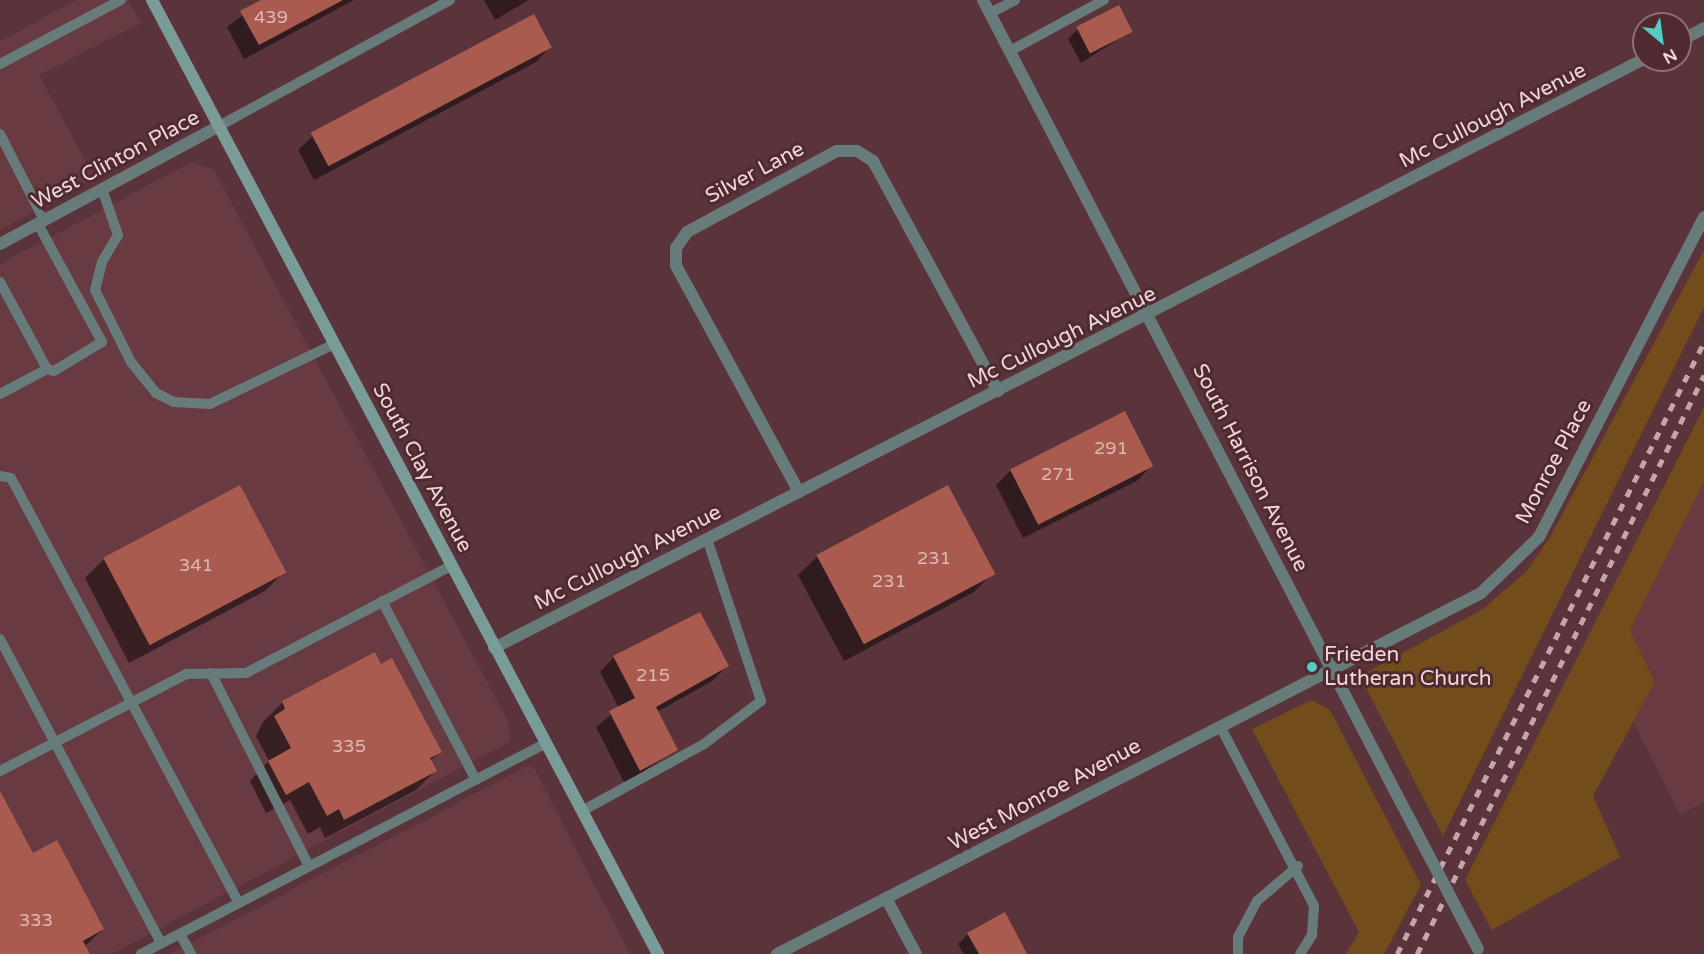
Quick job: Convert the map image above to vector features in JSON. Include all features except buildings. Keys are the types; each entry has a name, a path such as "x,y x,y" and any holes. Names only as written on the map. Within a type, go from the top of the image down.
{"street":[{"name":"South Clay Avenue","path":"152,0 658,954"},
{"name":"South Harrison Avenue","path":"983,0 1151,316 1330,669 1479,951"},
{"name":"Mc Cullough Avenue","path":"494,648 998,391 1151,316 1632,65"},
{"name":"West Clinton Place","path":"0,244 219,126"},
{"name":"Silver Lane","path":"799,492 676,265 676,248 687,232 837,151 858,151 873,161 998,391"},
{"name":"Monroe Place","path":"1330,669 1481,593 1539,537 1704,217"},
{"name":"West Monroe Avenue","path":"777,954 887,900 1330,669"},
{"path":"887,900 916,954"}],"lane":[{"path":"0,64 121,0"},
{"path":"219,126 450,0"},
{"path":"990,13 1015,0"},
{"path":"1010,51 1104,0"},
{"path":"0,134 41,222 102,342 54,371 47,369 0,394"},
{"path":"102,189 118,235 102,262 95,290 131,362 156,393 174,402 210,404 334,344"},
{"path":"0,282 47,369"},
{"path":"0,477 11,478 128,704 239,903"},
{"path":"582,811 704,744 761,701 707,539"},
{"path":"0,771 186,674 246,673 451,566"},
{"path":"382,601 476,780"},
{"path":"0,639 161,944"},
{"path":"211,673 309,866"},
{"path":"1220,726 1298,867 1314,906 1312,935 1300,954"},
{"path":"141,954 546,743"},
{"path":"1238,954 1238,937 1257,901 1298,867"},
{"path":"180,934 190,954"}],"shaded area":[{"path":"77,0 128,0 141,23 39,75 95,178 0,230 0,41"},
{"path":"192,162 214,170 508,721 511,741 112,954 0,954 0,264"},
{"path":"1704,250 1704,307 1443,836 1360,676 1483,609 1526,572 1550,537"},
{"path":"1704,407 1704,482 1630,630 1655,682 1593,796 1620,857 1492,930 1465,880"},
{"path":"1704,482 1704,802 1680,815 1633,722 1655,682 1630,630"},
{"path":"1312,700 1330,710 1421,885 1384,954 1346,954 1359,932 1252,729"},
{"path":"532,764 630,954 169,954"}],"railway":[{"path":"1397,954 1704,342"},
{"path":"1417,954 1704,375"}],"place":[{"name":"Frieden Lutheran Church","path":"1312,667"}]}
